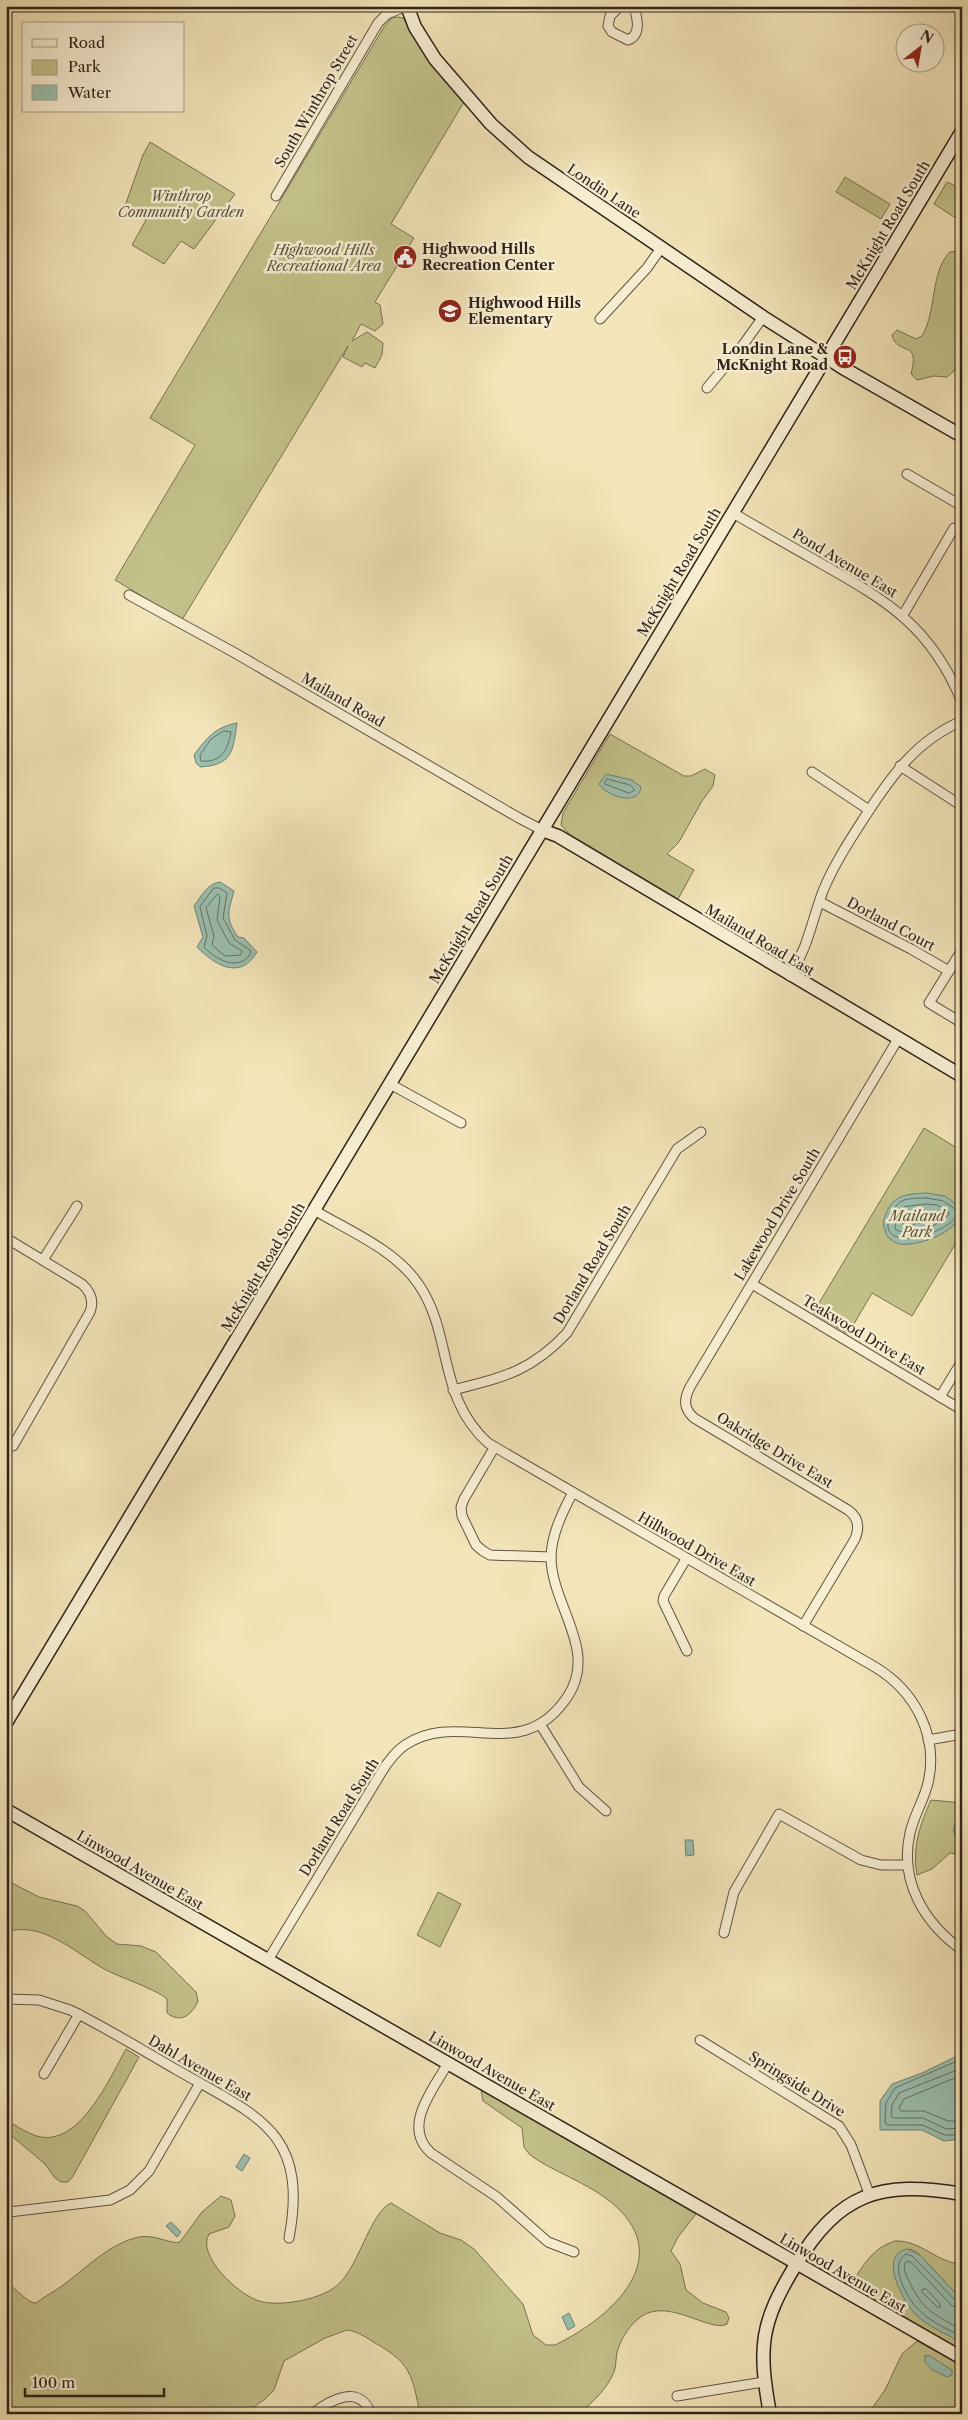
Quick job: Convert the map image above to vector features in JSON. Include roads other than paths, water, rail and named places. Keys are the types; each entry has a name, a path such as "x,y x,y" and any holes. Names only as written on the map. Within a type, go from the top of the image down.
{"street":[{"name":"South Winthrop Street","path":"276,196 378,23 387,14 407,6"},
{"name":"Londin Lane","path":"407,6 415,27 434,59 475,106 528,157 762,317 826,358 962,436"},
{"path":"620,6 610,16 608,26 612,32 627,40 632,38 637,31 634,6"},
{"name":"McKnight Road South","path":"6,1723 962,131"},
{"path":"600,319 647,268 661,248"},
{"path":"707,388 743,345 762,317"},
{"path":"907,474 962,506"},
{"name":"Pond Avenue East","path":"733,513 869,591 903,615 935,651 962,702"},
{"path":"903,615 954,528"},
{"name":"Mailand Road","path":"129,595 235,653 510,814 542,830"},
{"path":"790,976 807,946 820,902 837,862 869,810 900,766 926,741 962,721"},
{"path":"900,766 962,806"},
{"path":"812,772 869,810"},
{"name":"Mailand Road East","path":"542,830 558,836 790,976 962,1076"},
{"name":"Dorland Court","path":"820,902 911,949 948,971"},
{"path":"962,950 929,1003 962,1023"},
{"name":"Lakewood Drive South","path":"685,1405 690,1387 898,1039"},
{"path":"390,1084 461,1123"},
{"name":"Dorland Road South","path":"454,1390 518,1372 532,1364 567,1333 677,1149 701,1132"},
{"path":"43,1260 77,1206"},
{"name":"Hillwood Drive East","path":"314,1210 390,1256 416,1280 433,1315 454,1390 467,1420 494,1448 892,1678 915,1704 924,1723 928,1740 929,1778 910,1832 908,1865 912,1887 923,1911 940,1932 962,1950"},
{"path":"6,1238 87,1288 92,1301 92,1307 13,1446"},
{"name":"Teakwood Drive East","path":"752,1284 962,1410"},
{"path":"940,1397 962,1361"},
{"name":"Oakridge Drive East","path":"685,1405 696,1419 848,1510 854,1516 858,1526 856,1536 803,1626"},
{"path":"494,1448 461,1507 462,1516 476,1545 490,1555 551,1557"},
{"name":"Dorland Road South","path":"268,1960 380,1774 404,1746 430,1734 458,1731 515,1734 540,1724 552,1715 568,1696 578,1674 579,1662 572,1630 554,1580 551,1557 555,1534 572,1494"},
{"path":"686,1558 663,1601 687,1651"},
{"path":"540,1724 579,1788 606,1811"},
{"path":"928,1740 962,1734"},
{"name":"Linwood Avenue East","path":"6,1810 962,2358"},
{"path":"724,1933 734,1892 779,1814 861,1860 881,1865 908,1865"},
{"name":"Dahl Avenue East","path":"6,1999 39,2000 62,2006 79,2014 256,2117 281,2145 291,2169 295,2189 294,2212 289,2238"},
{"path":"44,2074 79,2014"},
{"name":"Springside Drive","path":"700,2040 839,2126 851,2144 870,2196"},
{"path":"448,2063 419,2116 418,2132 424,2145 431,2153 497,2197 548,2242 574,2252"},
{"path":"9,2212 110,2200 130,2190 149,2171 200,2083"},
{"path":"770,2414 764,2382 762,2351 766,2324 775,2300 814,2237 845,2208 870,2196 908,2188 962,2194"},
{"path":"677,2396 764,2382"},
{"path":"312,2414 335,2400 348,2396 364,2401 371,2414"}],"water":[{"path":"237,723 232,749 225,760 211,766 200,767 196,763 194,755 203,743 223,727"},
{"path":"606,774 632,780 641,787 639,793 635,797 622,798 608,792 599,784"},
{"path":"220,882 234,891 229,915 231,925 238,937 244,938 257,952 250,961 243,966 235,968 219,964 197,947 203,937 194,906 208,888"},
{"path":"927,1193 945,1196 960,1207 960,1215 956,1223 948,1230 928,1240 908,1244 896,1243 887,1236 883,1224 889,1207 898,1198 910,1194"},
{"path":"962,1819 962,1840 953,1832 955,1824"},
{"path":"685,1840 693,1840 694,1855 686,1856"},
{"path":"959,2055 962,2059 962,2139 944,2141 922,2130 880,2130 880,2101 892,2084 922,2073"},
{"path":"244,2154 250,2158 242,2171 236,2167"},
{"path":"171,2222 181,2232 177,2237 166,2226"},
{"path":"908,2249 920,2255 962,2300 962,2343 920,2319 904,2299 893,2268 894,2259 899,2253"},
{"path":"569,2313 575,2326 568,2330 562,2317"},
{"path":"925,2355 930,2356 952,2370 952,2375 947,2377 931,2369 925,2362"}],"place":[{"name":"Highwood Hills Recreation Center","path":"405,257"},
{"name":"Highwood Hills Elementary","path":"450,311"},
{"name":"Londin Lane & McKnight Road","path":"845,357"}],"park label":[{"name":"Winthrop Community Garden","path":"181,204"},
{"name":"Highwood Hills Recreational Area","path":"324,258"},
{"name":"Mailand Park","path":"917,1224"}]}
